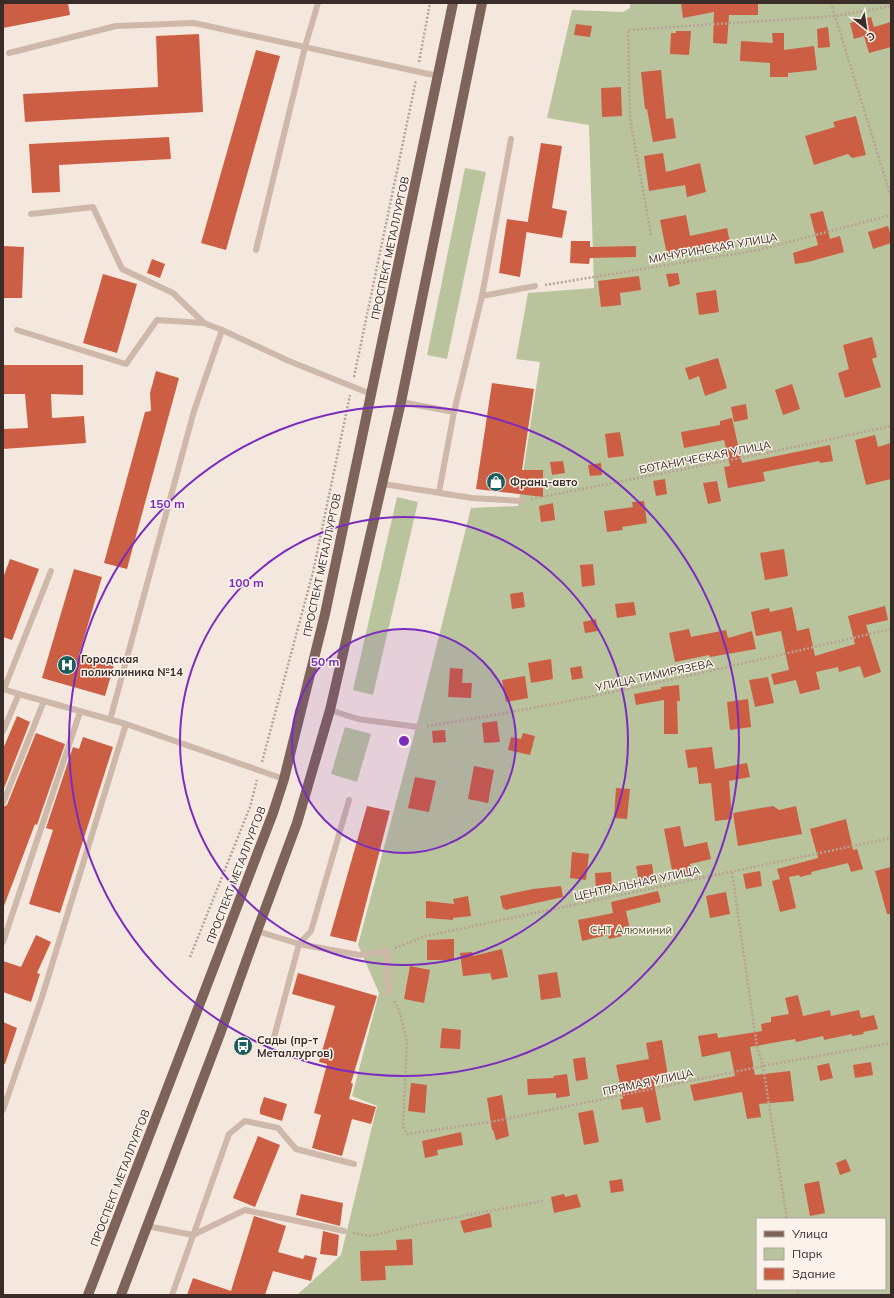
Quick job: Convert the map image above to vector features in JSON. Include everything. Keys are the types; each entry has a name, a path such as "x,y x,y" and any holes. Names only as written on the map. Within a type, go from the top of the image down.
{"main road":[{"name":"ПРОСПЕКТ МЕТАЛЛУРГОВ","path":"88,1295 269,822 284,779 325,614 453,3"},
{"path":"121,1295 220,1034 256,931 297,823 330,710 401,402 482,3"}],"lane":[{"path":"256,250 305,47 318,3"},
{"path":"9,53 116,26 194,23 438,76"},
{"path":"439,492 454,412 482,296 511,139"},
{"path":"31,214 93,207 122,269 172,293 204,323"},
{"path":"482,296 535,286"},
{"path":"17,330 126,364 157,320 204,323 289,362 372,394"},
{"path":"110,720 194,411 222,330"},
{"path":"401,402 454,412"},
{"path":"382,484 472,498 522,501"},
{"path":"50,572 4,689 126,724 284,779"},
{"path":"3,731 19,694"},
{"path":"3,803 44,701"},
{"path":"330,710 358,718 418,727"},
{"path":"3,942 80,712"},
{"path":"3,1110 42,997 126,724"},
{"path":"273,1041 299,944 311,931 349,800"},
{"path":"256,931 299,944 359,955 387,951 389,993"},
{"path":"172,1295 229,1134 245,1121 278,1128 296,1149 354,1164"},
{"path":"147,1226 193,1235 245,1210 344,1231"}],"path":[{"path":"190,956 250,807 313,572 430,3"},
{"path":"831,3 891,197"},
{"path":"651,235 630,118 628,30 836,16 891,6"},
{"name":"МИЧУРИНСКАЯ УЛИЦА","path":"535,286 759,250 891,215"},
{"name":"БОТАНИЧЕСКАЯ УЛИЦА","path":"522,501 771,452 891,426"},
{"name":"УЛИЦА ТИМИРЯЗЕВА","path":"418,727 558,703 670,680 891,629"},
{"name":"ЦЕНТРАЛЬНАЯ УЛИЦА","path":"387,951 426,936 891,838"},
{"path":"732,872 757,1047 763,1066 787,1218"},
{"name":"ПРЯМАЯ УЛИЦА","path":"389,993 399,1010 407,1042 403,1126 407,1134 503,1119 763,1066 891,1043"},
{"path":"344,1231 370,1236 425,1223 543,1201"}],"green space":[{"name":"СНТ Алюминий","path":"630,3 891,3 891,1295 297,1295 341,1255 377,1106 352,1096 379,993 358,945 420,712 471,508 518,506 540,362 516,359 528,293 594,288 589,125 547,118 572,10 623,12 630,8"},
{"path":"465,168 486,172 447,359 427,355"},
{"path":"397,497 418,502 373,695 353,690"},
{"path":"345,727 371,734 357,782 331,774"}],"building":[{"path":"3,3 68,3 70,15 3,28"},
{"path":"681,3 758,3 758,15 729,15 727,44 713,43 714,12 683,18"},
{"path":"871,17 874,27 891,22 891,47 869,53 864,36 854,39 850,23"},
{"path":"576,24 592,26 590,37 574,35"},
{"path":"828,27 830,47 818,48 817,29"},
{"path":"676,31 691,31 689,55 670,54 671,33 676,33"},
{"path":"772,33 784,33 784,50 814,46 817,70 788,73 788,77 770,77 770,63 740,61 741,41 773,43"},
{"path":"199,34 203,112 25,122 23,94 158,87 156,36"},
{"path":"256,50 280,56 226,250 201,243"},
{"path":"661,70 666,119 673,118 676,138 653,142 647,109 645,109 641,72"},
{"path":"621,87 622,116 602,117 601,88"},
{"path":"856,116 866,155 852,158 848,154 814,165 805,136 835,127 833,122"},
{"path":"169,137 171,159 59,165 60,192 32,193 29,144"},
{"path":"541,143 562,146 552,208 567,211 562,238 526,232"},
{"path":"663,153 666,172 700,163 706,192 687,197 685,185 649,191 644,156"},
{"path":"823,211 830,239 840,236 844,252 795,264 793,253 818,245 810,214"},
{"path":"686,215 690,236 727,228 730,242 667,255 660,220"},
{"path":"507,219 528,222 520,277 499,273"},
{"path":"888,226 891,236 891,243 873,249 868,232"},
{"path":"571,241 590,241 590,247 636,246 636,257 590,258 589,264 570,263"},
{"path":"3,246 24,247 22,298 3,298"},
{"path":"152,259 165,264 160,278 147,273"},
{"path":"678,273 680,284 669,287 666,274"},
{"path":"103,274 137,284 117,353 83,343"},
{"path":"639,276 641,290 620,293 621,305 601,307 598,281"},
{"path":"716,290 719,312 699,315 696,293"},
{"path":"872,337 877,357 872,359 881,387 845,398 838,373 849,369 843,345"},
{"path":"718,358 727,388 705,396 699,376 689,380 685,368"},
{"path":"3,365 83,365 83,395 51,394 52,418 84,416 86,443 3,449 3,429 28,428 25,394 3,394"},
{"path":"156,371 179,378 127,569 104,563 145,412 151,411 150,393"},
{"path":"492,383 534,389 522,470 543,470 543,497 476,489"},
{"path":"792,384 800,409 783,415 775,390"},
{"path":"746,404 748,419 734,422 731,407"},
{"path":"732,418 742,463 830,445 833,461 820,463 819,461 763,472 765,481 728,488 724,467 730,466 724,440 684,448 681,432 720,425 720,421"},
{"path":"620,432 624,456 608,458 605,434"},
{"path":"875,435 878,447 891,443 891,479 866,485 855,440"},
{"path":"563,461 565,473 552,475 550,462"},
{"path":"601,463 602,475 590,476 588,465"},
{"path":"665,479 667,494 656,496 653,481"},
{"path":"717,481 721,501 708,504 703,483"},
{"path":"644,501 647,523 622,527 623,530 607,532 604,511 633,507 632,502"},
{"path":"553,503 555,520 541,522 539,506"},
{"path":"784,549 788,576 765,580 760,553"},
{"path":"10,559 39,569 12,640 3,637 3,578"},
{"path":"593,564 595,585 582,587 580,565"},
{"path":"74,569 102,577 79,655 114,665 105,696 42,678"},
{"path":"523,592 525,607 512,609 510,594"},
{"path":"634,602 636,615 617,618 615,604"},
{"path":"885,606 888,620 866,625 881,672 864,678 860,666 839,672 838,667 816,672 820,689 800,694 796,680 774,685 771,674 789,670 781,631 756,636 751,612 769,608 770,612 792,607 797,631 809,628 815,656 855,644 848,616"},
{"path":"596,619 598,631 585,633 583,622"},
{"path":"689,629 691,637 726,630 728,638 752,631 756,649 710,657 709,655 675,662 669,633"},
{"path":"551,659 553,679 531,683 528,663"},
{"path":"581,666 583,678 572,680 570,668"},
{"path":"450,668 463,669 462,683 472,683 471,698 448,697"},
{"path":"525,676 528,698 506,702 502,680"},
{"path":"768,677 774,703 755,707 749,680"},
{"path":"679,685 680,701 677,701 678,734 664,734 664,700 636,705 634,694 661,689 661,687"},
{"path":"748,699 751,727 730,730 727,702"},
{"path":"17,716 30,722 3,791 3,749"},
{"path":"497,721 500,742 484,743 482,723"},
{"path":"445,730 446,742 433,743 432,731"},
{"path":"36,733 65,744 37,825 35,824 3,906 3,807 7,805"},
{"path":"523,733 535,736 530,755 508,750 511,737 521,739"},
{"path":"83,737 113,747 60,913 29,904 53,830 46,828 73,747 79,749"},
{"path":"712,747 715,769 747,763 750,777 729,781 732,819 715,821 711,783 699,784 697,767 688,768 685,750"},
{"path":"474,766 494,770 488,803 468,799"},
{"path":"415,777 436,781 429,812 408,808"},
{"path":"616,788 630,789 627,819 614,818"},
{"path":"367,806 390,811 356,942 330,936"},
{"path":"773,806 779,810 796,806 802,834 738,846 733,813"},
{"path":"846,819 853,850 857,849 863,869 851,872 848,863 811,872 812,874 800,877 799,875 789,877 796,908 780,912 772,881 780,879 777,869 818,858 810,829"},
{"path":"680,826 684,847 707,842 711,859 690,864 692,873 676,875 674,869 672,870 664,829"},
{"path":"572,852 589,854 586,880 570,878"},
{"path":"652,864 654,879 639,881 636,866"},
{"path":"891,867 891,914 887,914 875,871"},
{"path":"760,871 762,886 746,889 743,874"},
{"path":"611,872 612,888 596,890 595,873"},
{"path":"561,886 563,897 505,910 504,908 503,909 500,896 533,889"},
{"path":"658,891 661,902 626,911 631,934 609,939 608,935 582,941 578,920 613,913 611,902"},
{"path":"726,892 730,914 710,918 706,896"},
{"path":"468,896 471,916 453,918 453,920 426,918 426,901 454,904 453,899"},
{"path":"36,935 51,942 37,973 40,974 31,1002 3,992 3,961 21,967"},
{"path":"454,939 454,960 427,960 427,940"},
{"path":"502,949 508,977 492,980 490,973 463,976 460,953 472,952 473,956"},
{"path":"410,966 430,970 424,1003 404,999"},
{"path":"557,972 561,997 541,1000 538,975"},
{"path":"298,973 377,996 351,1083 353,1084 349,1099 376,1107 371,1124 352,1119 342,1156 312,1148 321,1115 314,1113 327,1064 319,1062 335,1006 292,994"},
{"path":"798,995 803,1016 830,1010 831,1016 859,1010 861,1018 874,1015 878,1029 863,1032 864,1034 852,1036 852,1034 824,1040 823,1036 796,1042 795,1039 750,1047 755,1075 790,1071 794,1101 759,1104 761,1117 747,1119 742,1092 694,1101 690,1085 735,1076 730,1051 702,1057 698,1036 717,1033 718,1038 762,1031 761,1024 771,1022 771,1017 789,1014 785,998"},
{"path":"3,1022 17,1028 5,1064 3,1064"},
{"path":"442,1028 461,1030 460,1049 440,1048"},
{"path":"662,1040 668,1076 653,1078 661,1120 646,1123 643,1107 622,1110 620,1099 623,1099 616,1065 649,1059 646,1043"},
{"path":"585,1057 588,1079 576,1081 573,1059"},
{"path":"871,1062 873,1075 855,1078 853,1065"},
{"path":"829,1063 833,1078 820,1081 817,1066"},
{"path":"567,1074 570,1096 556,1098 556,1093 528,1095 527,1079 554,1078 553,1076"},
{"path":"411,1083 427,1085 425,1113 408,1111"},
{"path":"502,1095 509,1136 496,1140 492,1130 487,1098"},
{"path":"264,1097 287,1104 282,1121 260,1114"},
{"path":"593,1110 599,1142 584,1145 578,1113"},
{"path":"461,1132 463,1145 437,1150 438,1155 425,1158 422,1141"},
{"path":"258,1136 280,1145 255,1207 233,1198"},
{"path":"846,1159 851,1171 840,1175 836,1163"},
{"path":"622,1179 624,1191 611,1193 609,1181"},
{"path":"819,1181 825,1213 810,1216 804,1184"},
{"path":"301,1194 343,1203 340,1226 296,1215"},
{"path":"564,1194 565,1197 577,1194 581,1207 554,1213 551,1197"},
{"path":"490,1213 492,1227 464,1233 460,1221"},
{"path":"254,1216 286,1226 278,1252 303,1259 305,1255 317,1258 311,1281 273,1271 265,1295 187,1295 193,1278 231,1291"},
{"path":"323,1231 339,1235 337,1256 320,1254"},
{"path":"412,1239 413,1265 385,1266 386,1280 361,1281 360,1251 397,1250 396,1240"}],"place":[{"name":"Франц-авто","path":"496,482"},
{"name":"Городская поликлиника №14","path":"67,665"},
{"name":"Сады (пр-т Металлургов)","path":"243,1046"}]}
